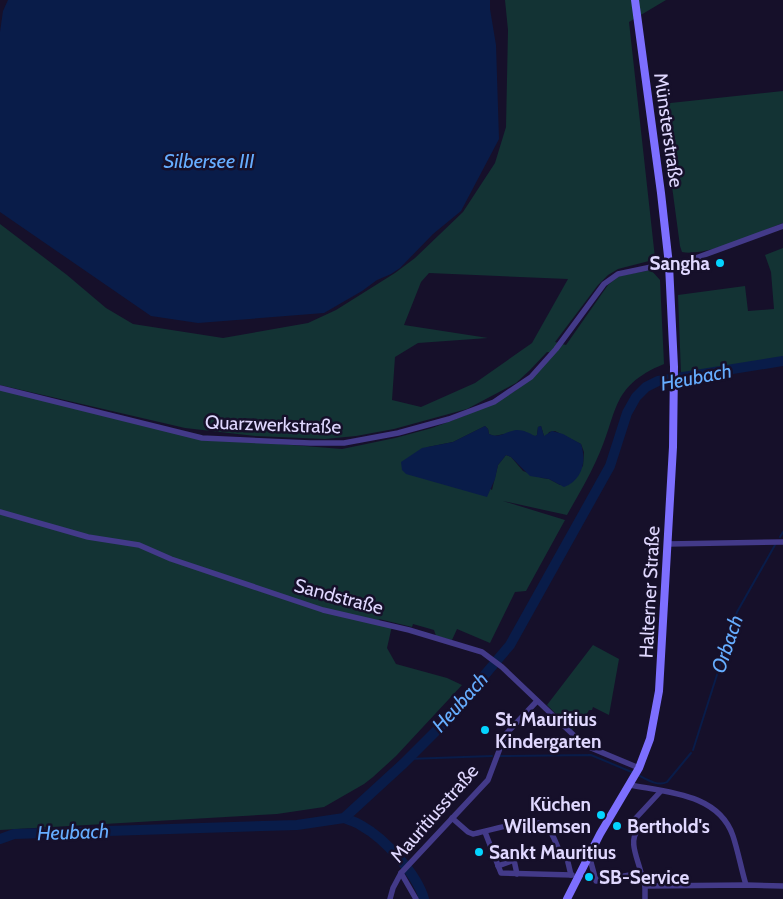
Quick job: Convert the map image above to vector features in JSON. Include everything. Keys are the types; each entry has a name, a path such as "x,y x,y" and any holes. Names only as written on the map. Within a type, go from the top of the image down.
{"main road":[{"name":"Münsterstraße","path":"635,0 662,193 669,265"},
{"name":"Halterner Straße","path":"567,899 574,876 589,855 635,775 650,740 659,691 668,544 674,394 669,265"}],"street":[{"name":"Quarzwerkstraße","path":"0,388 202,438 344,443 398,433 449,419 494,402 531,377 556,348 604,284 618,274 697,259 783,226"},
{"name":"Sandstraße","path":"0,512 88,537 139,545 171,558 323,610 409,630 482,652 502,667 584,745 660,791 703,802 720,816 729,826 733,836 746,885"},
{"path":"668,544 783,542"},
{"name":"Mauritiusstraße","path":"390,899 393,888 402,872 488,780 505,735 537,701"},
{"path":"645,899 645,886 632,840 638,830 635,819 660,791"},
{"path":"452,818 473,834 528,822 542,823 548,828 560,852 566,854 574,876 501,873 485,832"},
{"path":"589,855 596,881 641,873"},
{"path":"498,866 514,860 518,874"},
{"path":"402,872 416,899"},
{"path":"645,886 783,886"}],"green space":[{"path":"505,0 666,0 629,22 655,258 618,269 608,275 598,285 555,342 566,345 608,285 619,276 651,270 660,280 664,364 633,382 624,392 593,468 567,515 503,501 565,520 526,591 515,592 490,643 457,629 452,640 436,636 434,630 413,624 412,627 379,619 381,623 392,626 387,648 396,664 447,678 462,685 396,756 373,777 324,807 277,814 0,830 0,388 202,438 342,449 432,428 464,416 515,391 554,353 547,352 516,383 467,409 394,429 325,439 255,436 185,428 0,385 0,224 67,275 106,308 133,324 223,338 308,323 336,310 395,273 415,258 463,212 495,163 506,127 508,30","holes":["429,273 568,279 532,343 475,383 421,407 392,400 395,357 418,343 488,338 404,325 421,282","485,426 489,434 494,436 504,434 536,436 538,427 541,426 544,436 547,436 549,432 555,431 581,444 584,452 583,466 560,485 549,479 523,471 511,457 506,455 498,465 492,490 428,447 453,442"]},
{"path":"783,91 783,223 705,251 682,252 661,104"},
{"path":"783,248 783,357 681,374 678,295 745,286 748,311 774,309 771,272 765,255"},
{"path":"593,645 619,659 609,715 593,707 572,730 547,705"}],"water":[{"name":"Silbersee III","path":"8,0 490,0 496,45 499,139 461,211 433,234 400,268 324,313 198,323 151,316 0,212 0,32 3,11"},
{"path":"485,426 489,434 496,436 517,430 535,436 537,435 538,427 541,426 544,436 552,431 563,434 581,444 583,451 582,470 575,480 564,487 549,479 530,476 511,457 506,455 498,465 495,479 487,497 406,474 402,470 401,462 422,448 453,442"}],"waterway":[{"name":"Heubach","path":"0,839 14,834 297,825 344,818 444,723 510,645 610,466 627,413 636,397 646,387 658,381 783,361"},
{"name":"Orbach","path":"780,537 783,532"},
{"name":"Orbach","path":"693,750 737,612 775,545"},
{"name":"Orbach","path":"638,775 660,784 667,782 691,753"},
{"name":"Orbach","path":"500,756 591,755 634,773"},
{"name":"Orbach","path":"408,759 492,756"},
{"path":"344,818 358,823 371,832 399,858 414,879 424,899"}],"place":[{"name":"Sangha","path":"720,263"},
{"name":"St. Mauritius Kindergarten","path":"485,730"},
{"name":"Küchen Willemsen","path":"601,815"},
{"name":"Berthold's","path":"617,826"},
{"name":"Sankt Mauritius","path":"479,852"},
{"name":"SB-Service","path":"589,877"}]}
